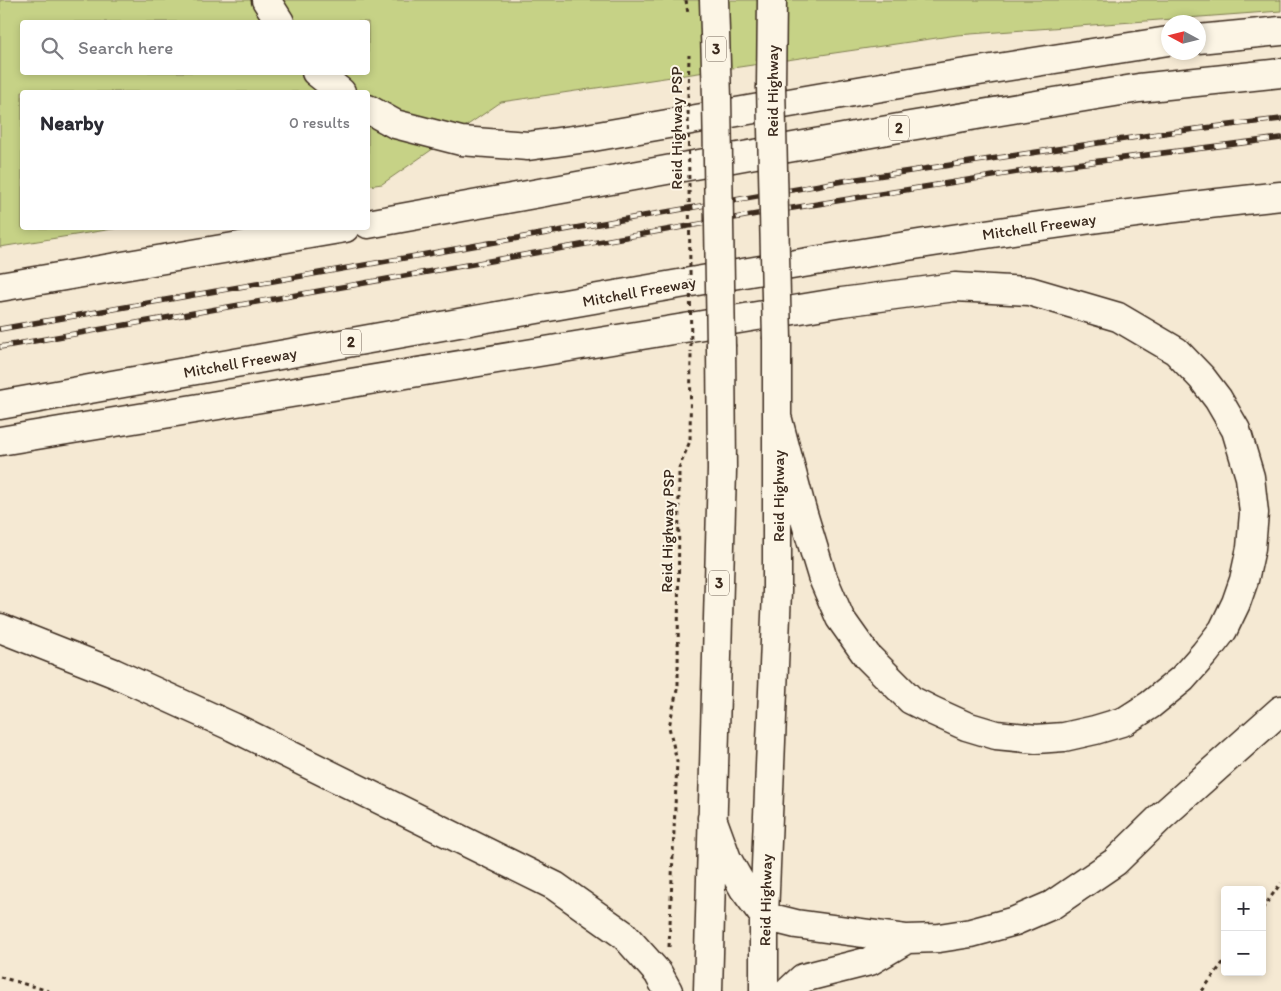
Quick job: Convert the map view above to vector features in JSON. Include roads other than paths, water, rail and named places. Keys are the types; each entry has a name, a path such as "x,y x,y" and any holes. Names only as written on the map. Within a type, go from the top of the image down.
{"highway":[{"path":"266,0 279,20"},
{"name":"3","path":"708,991 722,470 718,98 714,0"},
{"name":"Reid Highway","path":"764,991 764,916 777,591 777,338 770,86 772,0"},
{"path":"1206,38 1281,31"},
{"path":"370,110 395,124 461,141 528,146 587,138 922,80 1161,42"},
{"name":"2","path":"370,224 519,198 673,168 1139,88 1281,73"},
{"path":"320,75 338,90"},
{"name":"Mitchell Freeway","path":"0,405 692,282 975,235 1187,206 1281,196"},
{"path":"0,287 333,230"},
{"path":"0,441 852,300 955,286 1029,290 1118,317 1176,352 1202,378 1218,399 1236,430 1250,476 1254,513 1251,548 1244,580 1236,603 1222,630 1182,679 1150,705 1125,721 1064,737 1036,739 996,735 966,726 910,700 867,656 840,618 822,576 778,420"},
{"path":"0,628 114,673 233,727 556,886 624,935 663,982"},
{"path":"712,818 727,859 744,889 764,916 796,924 907,938 939,938 971,933 1015,921 1052,905 1115,862 1162,816 1281,710"},
{"path":"789,991 803,978 870,961 907,938"}],"railway":[{"path":"0,329 837,182 1171,132 1281,119"},
{"path":"0,347 774,211 1037,169 1281,138"}]}
